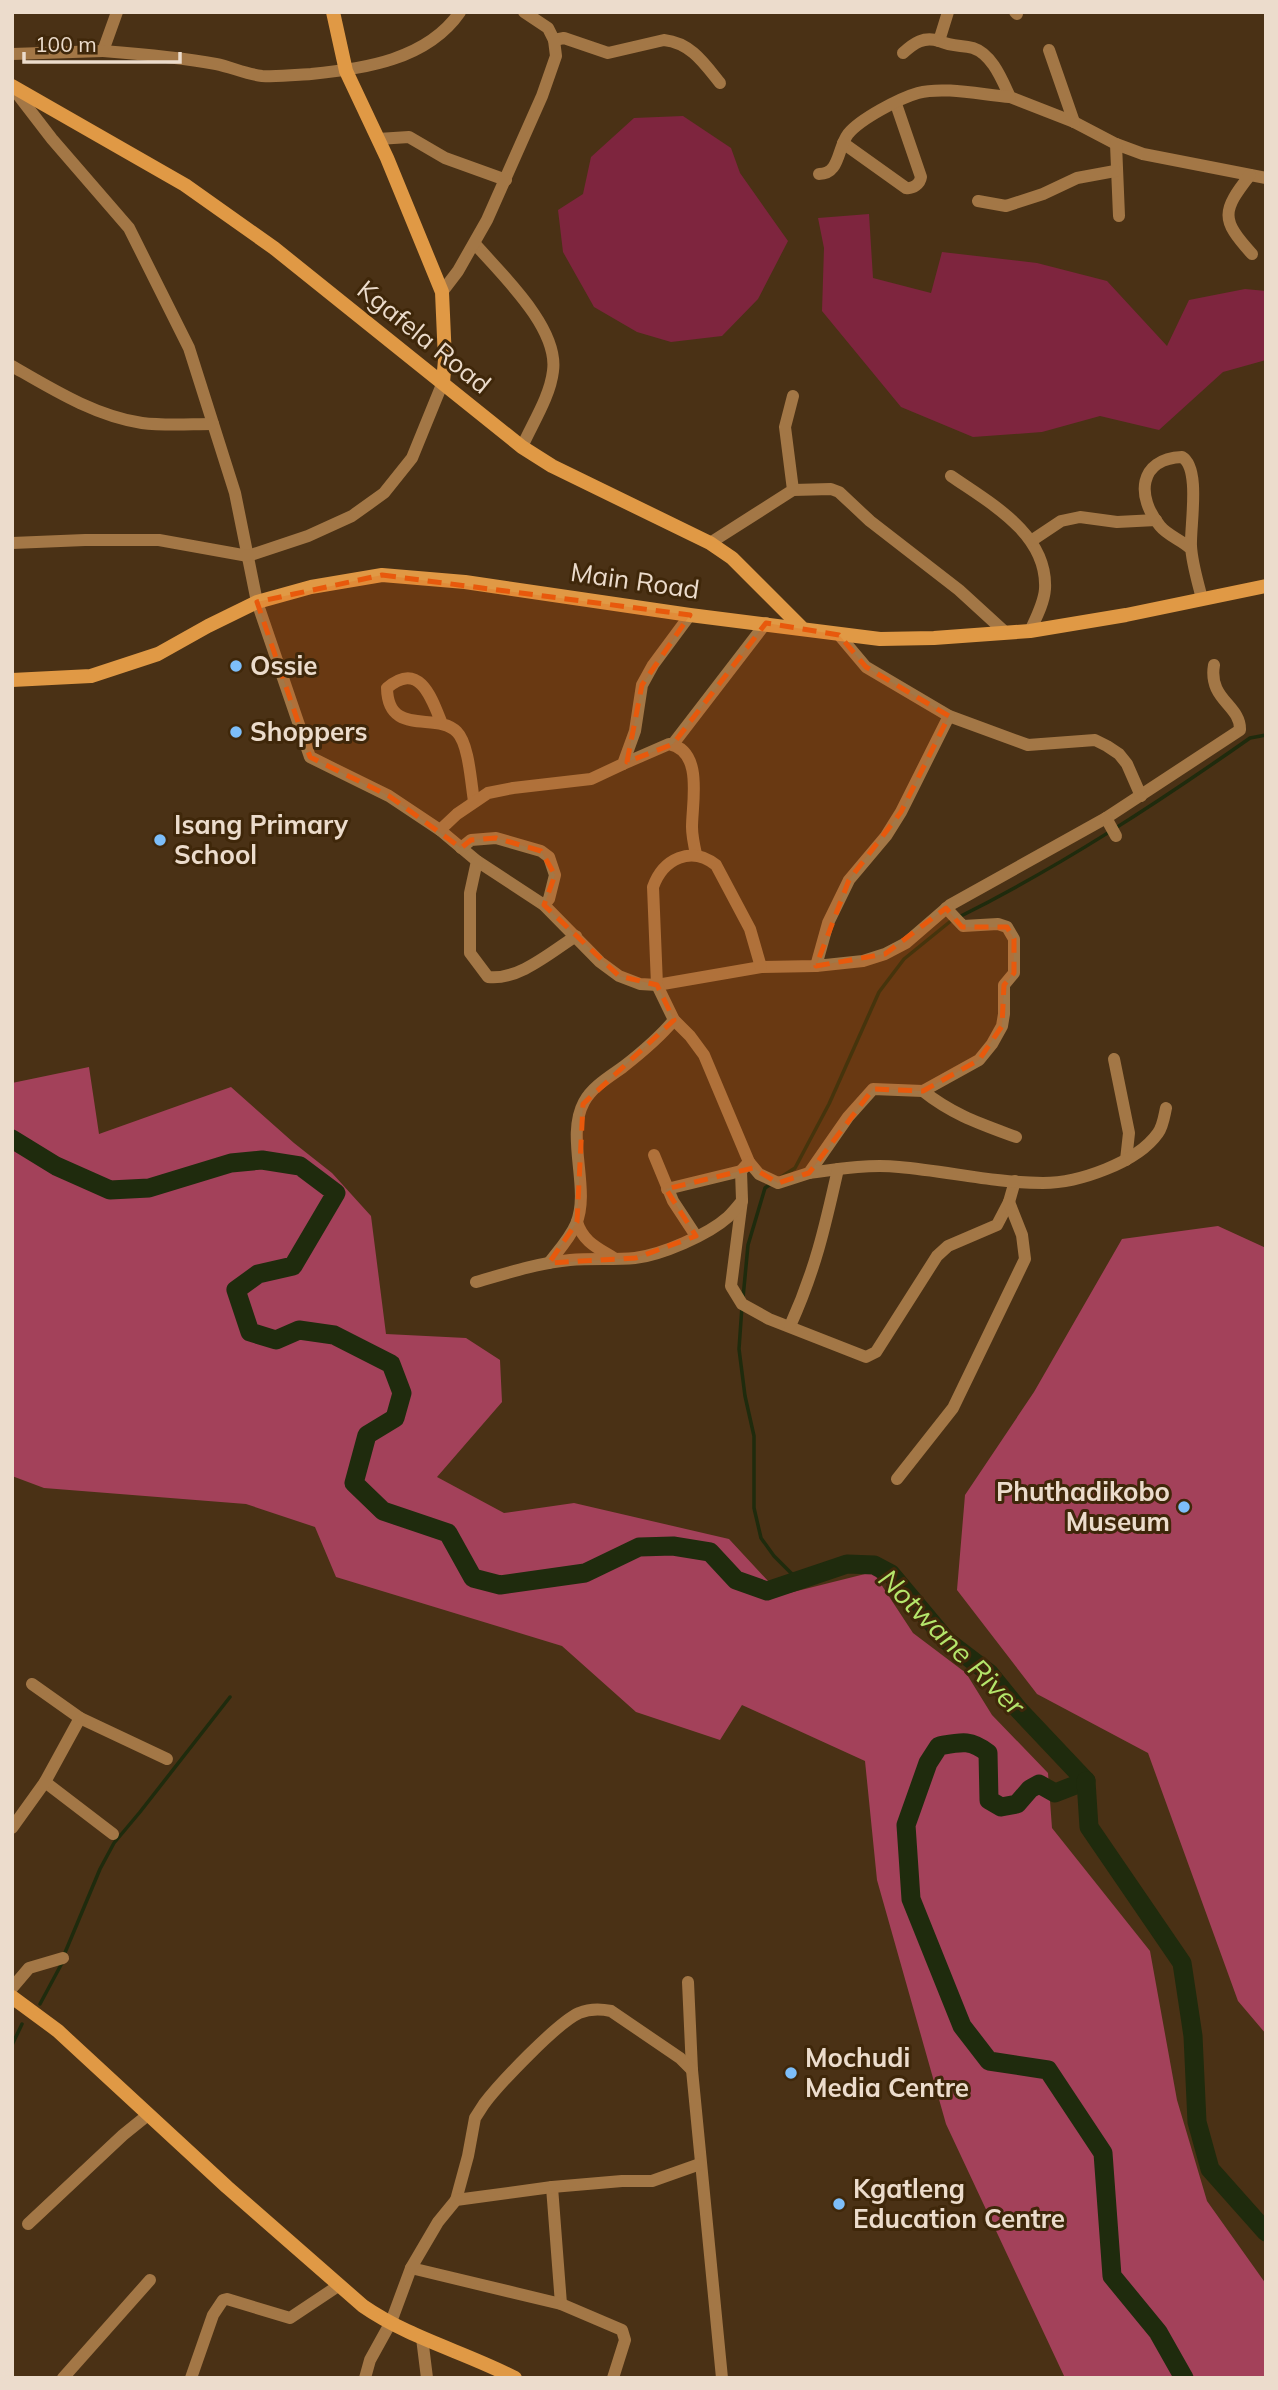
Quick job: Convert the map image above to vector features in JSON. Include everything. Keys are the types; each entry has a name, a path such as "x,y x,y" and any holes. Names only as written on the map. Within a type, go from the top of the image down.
{"street":[{"path":"103,51 117,12"},
{"path":"12,543 159,540 247,556 308,536 352,516 384,493 412,458 443,382 445,348 442,292 378,139 346,71 333,12"},
{"path":"12,54 103,51 182,58 261,76 346,71 396,59 430,41 460,12"},
{"path":"442,292 474,244 506,180 556,56 554,40 548,28 524,12"},
{"path":"939,41 948,12"},
{"path":"554,40 564,38 608,54 664,40 673,41 689,48 720,83"},
{"path":"903,53 924,39 971,48 984,55 997,72 1010,97"},
{"path":"1049,50 1074,122"},
{"path":"12,86 52,139 130,228 189,348 235,493 257,602 310,757 389,796 440,830 477,860 544,905 600,962 619,976 640,984 657,985 761,967 816,966 863,961 885,954 953,916 1108,821 1240,730 1238,719 1214,686 1214,665"},
{"name":"Kgafela Road","path":"12,86 196,193 274,248 522,447 552,466 710,543 732,558 801,628"},
{"path":"819,174 833,170 843,143 858,125 916,94 932,90 1010,97 1074,122 1116,144 1143,154 1266,177"},
{"path":"843,143 905,188 918,184 921,177 895,104"},
{"path":"378,139 409,137 445,158 506,180"},
{"path":"1116,144 1115,171 1119,216"},
{"path":"978,201 1006,206 1043,194 1077,178 1115,171"},
{"path":"1250,175 1234,196 1228,217 1235,235 1252,254"},
{"path":"474,244 531,310 545,332 553,352 553,372 522,447"},
{"path":"12,366 62,395 126,419 143,423 213,424"},
{"path":"793,396 785,427 793,490"},
{"path":"1191,550 1166,532 1156,520 1143,489 1144,481 1150,472 1173,457 1182,457 1189,465 1193,492 1191,550 1202,599"},
{"path":"951,476 1005,514 1031,541 1044,573 1045,591 1030,631"},
{"path":"710,543 793,490 831,489 839,492 870,521 959,590 1006,633"},
{"path":"1031,541 1061,521 1080,517 1117,522 1156,520"},
{"name":"Main Road","path":"12,680 91,676 158,654 257,602 311,587 382,575 465,582 880,639 1030,631 1126,615 1266,586"},
{"path":"624,764 635,731 642,685 653,665 690,615"},
{"path":"440,830 474,801 488,793 591,779 673,744 766,623"},
{"path":"839,635 866,667 949,716 1028,745 1095,740 1119,754 1128,764 1141,796"},
{"path":"442,724 430,694 421,683 410,678 398,679 387,688 390,704 403,719 442,724 457,732 464,744 474,801"},
{"path":"816,966 828,923 849,880 896,820 949,716"},
{"path":"673,744 688,758 692,770 692,836 696,854"},
{"path":"1108,821 1116,836"},
{"path":"461,848 471,840 496,838 541,851 548,857 555,874 552,891 544,905"},
{"path":"761,967 750,929 716,865 707,857 696,854 665,866 657,875 653,887 657,985 674,1020 704,1055 745,1166 731,1286 742,1304 769,1319 862,1356 873,1354 937,1256 948,1246 997,1225 1009,1202 1015,1181"},
{"path":"477,860 470,892 470,953 488,977 510,975 576,936"},
{"path":"809,1173 848,1117 873,1089 923,1091 979,1060 992,1044 1002,1026 1004,985 1014,973 1014,939 1007,928 998,924 967,927 953,916"},
{"path":"614,1258 590,1244 580,1234 577,1222 580,1190 577,1144 579,1116 591,1092 639,1055 674,1020"},
{"path":"1114,1059 1129,1133 1126,1160"},
{"path":"923,1091 941,1106 961,1117 1016,1137"},
{"path":"667,1189 745,1166 778,1183 809,1173 896,1166 1015,1181 1044,1183 1072,1180 1126,1160 1143,1149 1157,1134 1166,1108"},
{"path":"654,1155 667,1189 696,1236"},
{"path":"790,1326 809,1284 822,1245 838,1169"},
{"path":"476,1282 549,1264 636,1258 673,1247 728,1217 742,1200"},
{"path":"897,1479 953,1409 1025,1259 1022,1235 1009,1202"},
{"path":"549,1264 577,1222"},
{"path":"32,1684 80,1717 167,1759"},
{"path":"12,1828 46,1782 80,1717"},
{"path":"46,1782 113,1834"},
{"path":"12,1988 29,1968 63,1958"},
{"path":"688,1982 700,2164 722,2378"},
{"path":"12,1997 58,2031 227,2187 363,2306 422,2338 515,2378"},
{"path":"358,2378 391,2322 411,2268 438,2222 456,2200 475,2118 484,2104 554,2032 581,2012 611,2011 664,2046 692,2070"},
{"path":"28,2224 149,2114"},
{"path":"456,2200 552,2187 652,2181 700,2164"},
{"path":"552,2187 561,2304"},
{"path":"411,2268 561,2304 625,2333 613,2378"},
{"path":"63,2378 149,2280"},
{"path":"191,2378 213,2315 223,2300 290,2318 338,2286"},
{"path":"422,2338 427,2378"},
{"path":"365,2378 370,2360"}],"highlighted area":[{"path":"382,575 690,615 642,685 627,762 673,744 766,623 839,635 866,667 949,716 901,812 849,880 816,966 885,954 946,908 962,927 1007,927 1014,939 1014,973 1004,985 1002,1026 979,1060 923,1091 873,1089 809,1173 778,1183 753,1168 666,1189 696,1236 636,1258 549,1263 577,1222 583,1104 674,1020 657,985 619,976 544,905 555,875 541,851 496,838 471,840 461,848 389,796 310,757 257,602"}],"shaded area":[{"path":"683,116 731,148 740,173 788,241 758,299 722,336 671,342 637,332 594,307 563,252 558,210 583,194 591,157 634,118"},
{"path":"869,214 873,278 931,293 942,252 1037,263 1107,281 1167,346 1189,300 1245,289 1266,291 1266,360 1223,372 1159,430 1100,416 1042,432 973,437 901,407 822,311 824,248 818,218"},
{"path":"89,1067 99,1134 231,1087 332,1173 371,1216 386,1334 466,1338 500,1360 502,1402 437,1477 504,1513 574,1503 729,1539 781,1595 873,1572 913,1633 966,1673 992,1715 1048,1773 1052,1828 1150,1951 1177,2100 1207,2201 1266,2284 1266,2378 1065,2378 946,2124 877,1880 865,1761 742,1705 720,1740 636,1712 562,1646 336,1577 315,1527 246,1504 44,1488 12,1476 12,1083"},
{"path":"1218,1226 1266,1248 1266,2034 1238,2001 1148,1753 1037,1694 957,1590 965,1495 1034,1392 1122,1239"}],"waterway":[{"path":"959,917 1108,833 1250,738 1266,735"},
{"path":"781,1177 795,1168 829,1104 879,992 904,959 952,920"},
{"name":"Notwane River","path":"12,1139 56,1166 110,1190 149,1188 231,1163 262,1160 300,1166 336,1193 293,1266 258,1274 236,1290 250,1332 276,1340 299,1330 334,1335 391,1364 402,1393 395,1418 367,1435 354,1483 383,1511 448,1533 473,1578 500,1585 585,1573 639,1547 673,1546 710,1552 736,1580 767,1591 847,1564 874,1565 891,1574 947,1641 989,1673 1018,1709 1086,1781 1055,1793 1039,1784 1030,1789 1017,1804 1001,1807 989,1800 988,1753 976,1745 965,1743 939,1746 928,1763 906,1825 911,1899 962,2026 989,2061 1048,2070 1103,2153 1112,2276 1158,2332 1184,2378"},
{"path":"743,1298 748,1245 765,1188 772,1183"},
{"path":"742,1306 739,1349 754,1436 754,1508 761,1538 774,1556 798,1580"},
{"path":"64,1955 100,1869 114,1843 230,1697"},
{"path":"1086,1781 1089,1827 1182,1963 1193,2036 1197,2122 1210,2169 1266,2232"},
{"path":"40,2004 62,1963"},
{"path":"12,2045 22,2024"}],"place":[{"name":"Ossie","path":"236,666"},
{"name":"Shoppers","path":"236,732"},
{"name":"Isang Primary School","path":"160,840"},
{"name":"Phuthadikobo Museum","path":"1184,1507"},
{"name":"Mochudi Media Centre","path":"791,2073"},
{"name":"Kgatleng Education Centre","path":"839,2204"}]}
